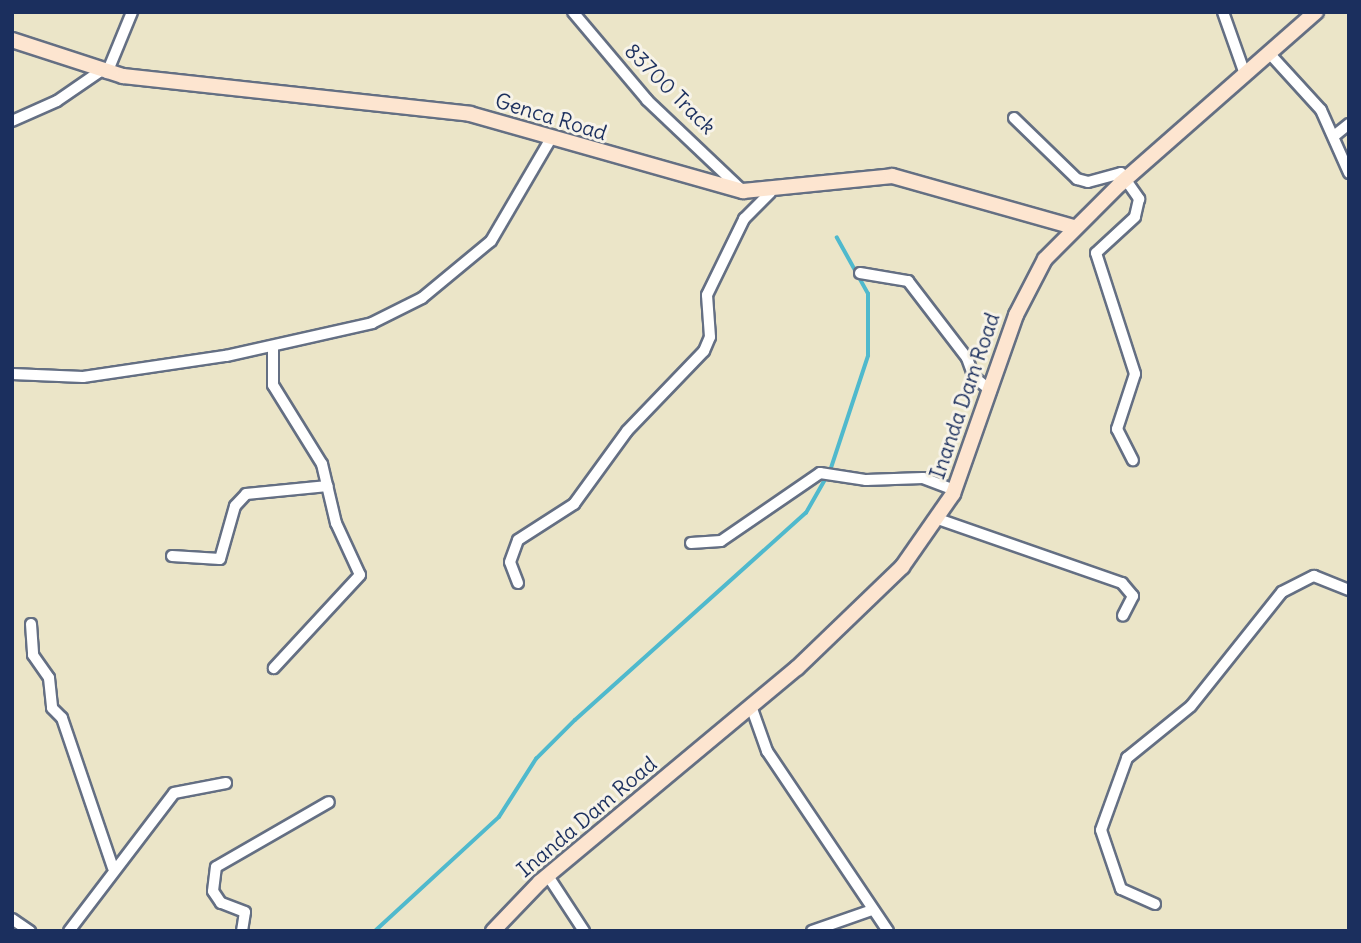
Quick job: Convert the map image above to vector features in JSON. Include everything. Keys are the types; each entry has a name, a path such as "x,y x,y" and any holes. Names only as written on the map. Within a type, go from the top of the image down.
{"street":[{"path":"12,121 57,101 103,72 132,12"},
{"name":"83700 Track","path":"573,12 647,100 743,191"},
{"path":"1223,12 1245,74"},
{"name":"Inanda Dam Road","path":"493,931 548,876 848,622 939,519 955,490 1027,290 1073,227 1316,12"},
{"name":"Genca Road","path":"12,40 103,72 470,114 550,140 743,191 770,193 892,176 1073,227"},
{"path":"1269,53 1321,110 1349,173"},
{"path":"1014,118 1077,179 1088,183 1117,172 1128,177 1139,211 1096,253 1135,374 1116,429 1133,460"},
{"path":"1334,135 1349,124"},
{"path":"12,374 83,376 273,347 372,323 422,298 491,241 550,140"},
{"path":"518,583 510,562 518,540 574,504 627,431 704,351 710,337 708,295 744,219 770,193"},
{"path":"860,274 908,281 967,358 974,377 991,391"},
{"path":"273,347 270,375 278,397 313,448 328,486 336,523 360,577 274,667"},
{"path":"691,543 721,541 820,473 866,480 923,478 955,490"},
{"path":"172,556 220,559 235,506 246,494 328,486"},
{"path":"939,519 1122,583 1133,596 1123,616"},
{"path":"1154,904 1121,889 1112,877 1101,830 1120,770 1191,706 1282,592 1314,576 1349,590"},
{"path":"31,624 33,655 49,678 52,708 62,718 113,868"},
{"path":"751,706 767,751 872,911 888,931"},
{"path":"69,931 113,868 174,793 226,783"},
{"path":"242,931 245,912 221,903 214,891 216,867 329,802"},
{"path":"548,876 584,931"},
{"path":"811,931 872,911"},
{"path":"12,919 30,931"}],"waterway":[{"path":"375,931 499,817 536,759 575,720 806,513 830,471 868,356 868,294 837,238"}]}
